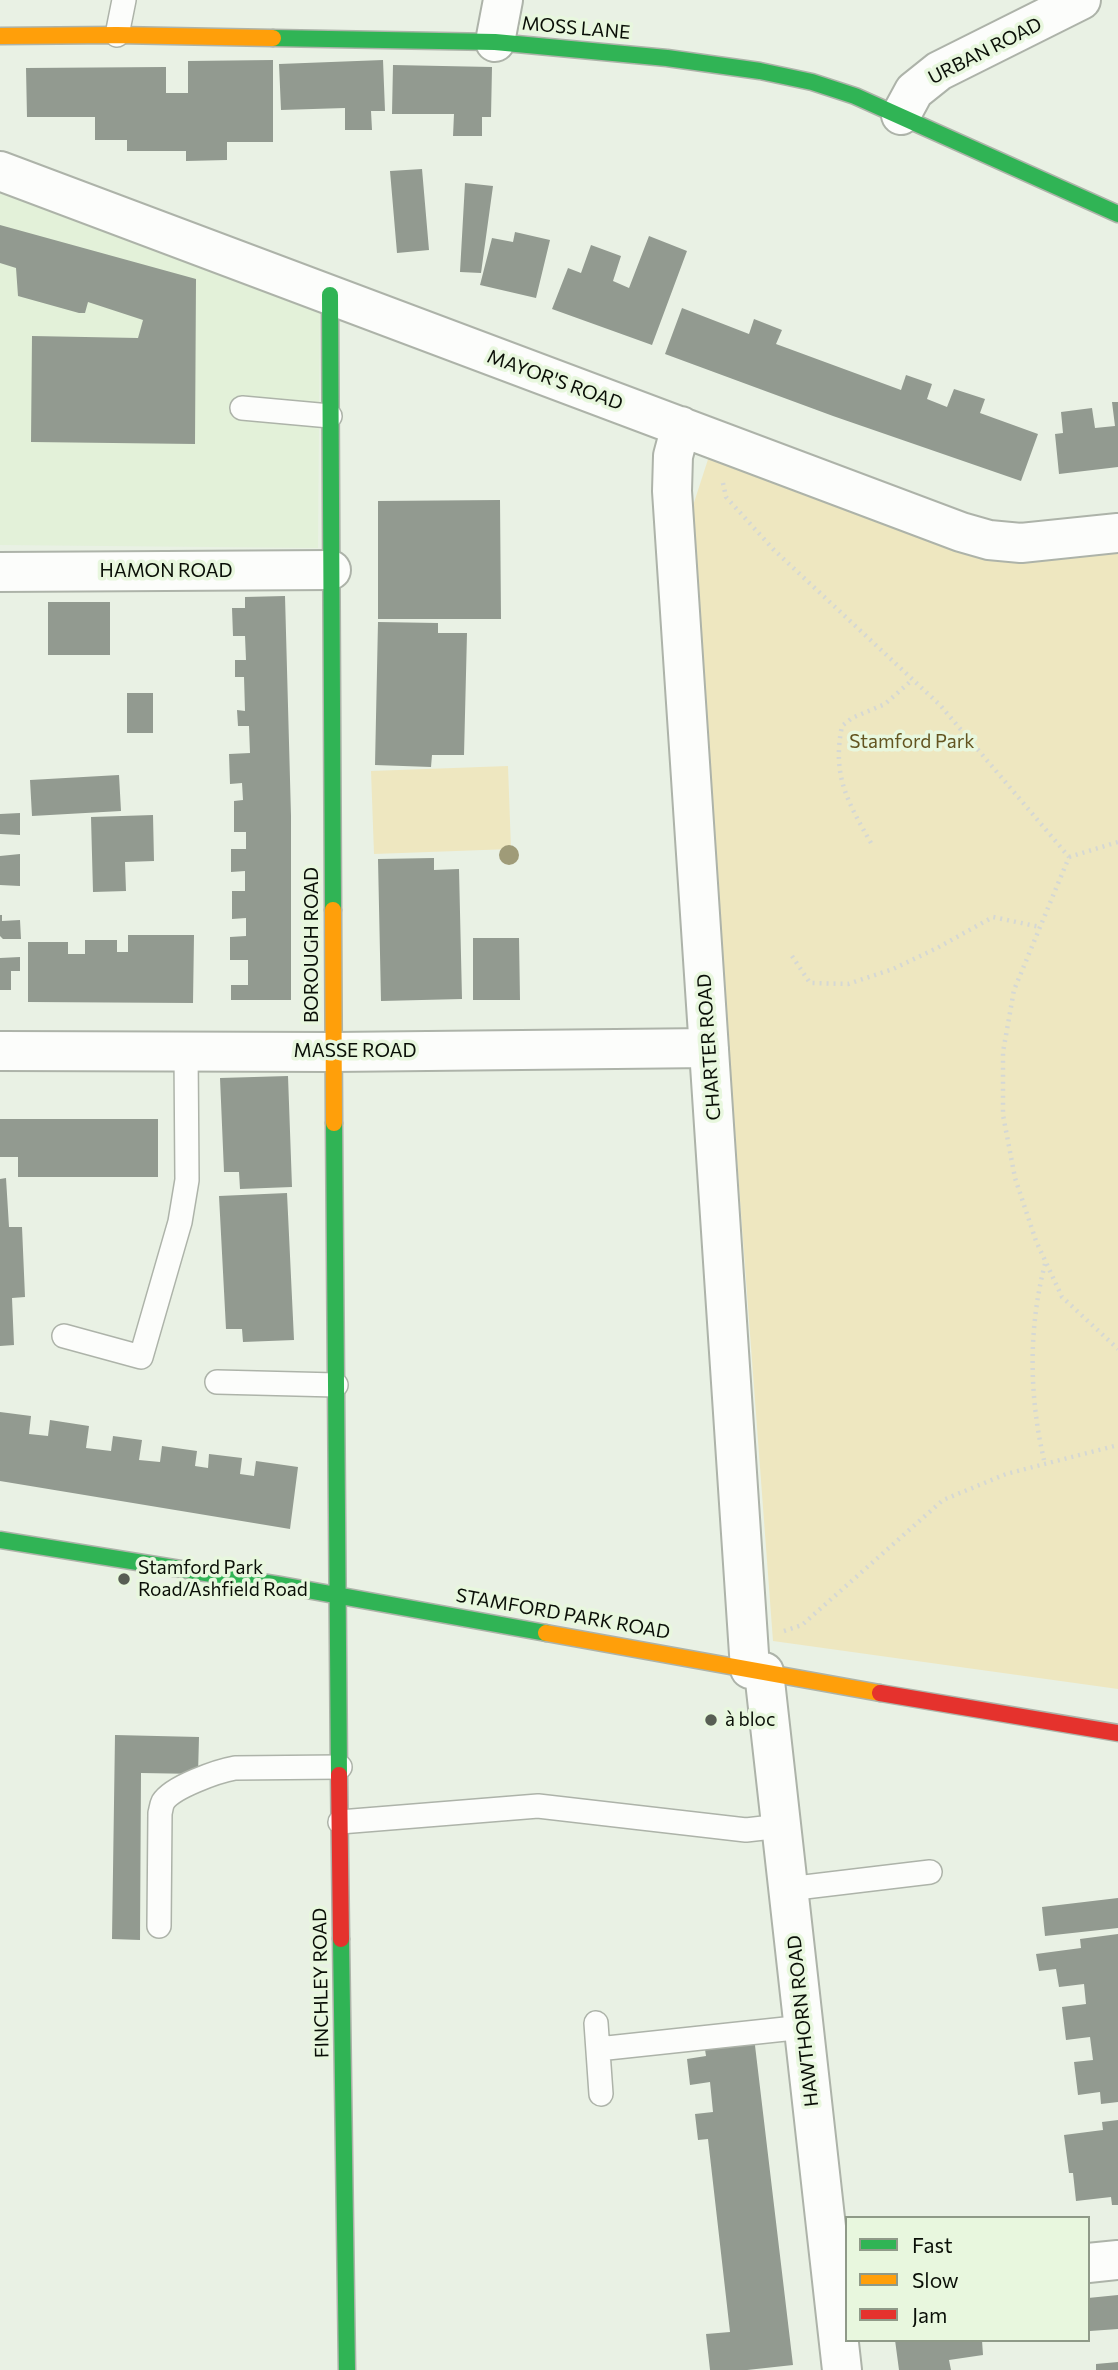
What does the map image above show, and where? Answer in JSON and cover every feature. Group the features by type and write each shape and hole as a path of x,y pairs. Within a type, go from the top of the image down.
{"street":[{"path":"495,42 503,0"},
{"name":"URBAN ROAD","path":"901,115 914,91 939,71 1043,9 1082,0"},
{"name":"MOSS LANE","path":"0,36 117,35 495,42 667,58 788,75 833,88 901,115 1118,214"},
{"name":"MAYOR'S ROAD","path":"0,171 989,540 1021,543 1118,533"},
{"name":"BOROUGH ROAD","path":"330,295 337,1595"},
{"name":"CHARTER ROAD","path":"698,433 674,456 672,491 754,1662"},
{"name":"HAMON ROAD","path":"0,572 331,570"},
{"name":"MASSE ROAD","path":"0,1051 334,1052 709,1048"},
{"name":"STAMFORD PARK ROAD","path":"0,1540 754,1662 974,1710 1118,1732"},
{"name":"FINCHLEY ROAD","path":"337,1595 348,2370"},
{"name":"HAWTHORN ROAD","path":"754,1662 782,1826 804,2026 840,2294 842,2370"},
{"path":"1090,2263 1118,2260"}],"lane":[{"path":"117,35 124,0"},
{"path":"243,408 330,416"},
{"path":"64,1336 142,1357 180,1222 187,1180 187,1051"},
{"path":"217,1382 336,1385"},
{"path":"159,1926 160,1813 163,1802 173,1793 218,1771 235,1768 340,1767"},
{"path":"340,1822 538,1806 746,1829 782,1826"},
{"path":"788,1889 930,1872"},
{"path":"596,2023 601,2094"},
{"path":"598,2049 804,2026"}],"path":[{"path":"698,433 726,497 773,549 940,705 1069,857"},
{"path":"871,843 853,813 841,780 837,751 842,726 852,718 885,704 912,680"},
{"path":"1069,857 1118,842"},
{"path":"1069,857 1014,990 1003,1052 1003,1115 1015,1178 1036,1241 1062,1297 1118,1349"},
{"path":"792,956 810,983 848,984 893,969 993,917 1040,927"},
{"path":"1045,1262 1037,1294 1032,1366 1038,1434 1045,1464"},
{"path":"754,1662 802,1625 943,1500 1006,1474 1118,1445"}],"shaded area":[{"path":"0,193 320,300 318,548 0,545"}],"green space":[{"name":"Stamford Park","path":"712,447 960,541 1118,544 1118,1689 773,1641 689,518"},
{"path":"508,766 511,849 374,854 371,771"}],"building":[{"path":"273,60 273,142 227,142 227,160 186,161 186,151 127,151 127,140 95,140 95,117 27,117 26,68 166,67 166,93 188,93 188,61"},
{"path":"383,60 385,111 371,111 372,130 345,130 345,108 281,110 279,64"},
{"path":"393,65 492,67 491,117 482,117 482,136 453,136 454,114 392,114"},
{"path":"422,169 429,250 397,253 390,171"},
{"path":"465,183 493,186 481,273 460,272"},
{"path":"0,225 196,279 195,444 31,442 32,336 138,338 143,320 88,302 85,313 79,313 18,296 16,268 0,263"},
{"path":"515,232 550,240 536,298 480,285 492,238 513,242"},
{"path":"649,236 687,251 652,345 552,309 568,268 581,273 591,245 621,256 613,281 629,288"},
{"path":"682,308 749,334 754,319 782,330 776,344 901,390 906,375 932,384 927,399 947,407 954,389 985,399 980,413 1038,434 1021,481 665,354"},
{"path":"1112,402 1118,402 1118,467 1059,474 1055,434 1063,433 1061,412 1092,408 1095,428 1115,426"},
{"path":"500,500 501,619 378,619 378,501"},
{"path":"285,596 291,816 291,1000 231,1000 231,985 248,985 248,960 230,960 230,937 246,936 246,918 232,919 232,891 245,891 245,871 231,872 231,849 246,849 246,832 234,832 234,801 243,800 242,783 230,784 229,754 250,753 249,726 238,726 237,710 245,711 244,677 235,677 235,660 246,660 245,636 233,636 232,608 245,608 245,597"},
{"path":"48,602 110,602 110,655 48,655"},
{"path":"378,622 438,623 438,633 467,633 464,755 432,755 431,767 375,765"},
{"path":"127,693 153,693 153,733 127,733"},
{"path":"119,775 121,811 32,816 30,780"},
{"path":"20,813 20,835 0,834 0,814"},
{"path":"153,815 154,861 125,862 126,891 93,892 91,817"},
{"path":"20,854 20,886 0,885 0,856"},
{"path":"434,858 434,870 459,869 462,999 381,1001 378,859"},
{"path":"0,915 2,921 20,920 21,939 3,939 0,936"},
{"path":"128,935 194,935 193,1003 28,1002 28,942 68,942 68,954 85,954 85,940 117,940 117,952 128,952"},
{"path":"473,938 519,938 520,1000 473,1000"},
{"path":"20,957 20,971 11,971 11,990 0,990 0,958"},
{"path":"288,1076 292,1187 240,1189 239,1172 224,1172 220,1078"},
{"path":"0,1119 158,1119 158,1177 18,1177 18,1157 0,1157"},
{"path":"6,1178 9,1227 22,1227 25,1297 12,1298 14,1345 0,1346 0,1179"},
{"path":"287,1193 294,1340 243,1342 242,1329 226,1329 219,1196"},
{"path":"0,1412 31,1416 29,1434 48,1436 50,1420 89,1426 86,1448 111,1451 113,1436 142,1440 139,1460 160,1462 162,1446 197,1451 195,1466 208,1468 209,1454 242,1458 240,1474 254,1476 256,1461 298,1467 290,1529 0,1481"},
{"path":"115,1735 199,1737 198,1774 141,1773 140,1940 112,1939"},
{"path":"1118,1898 1118,1928 1045,1936 1042,1907"},
{"path":"1118,1934 1118,2102 1101,2104 1100,2092 1078,2095 1074,2062 1093,2060 1090,2037 1066,2040 1062,2007 1086,2004 1084,1984 1059,1987 1056,1969 1039,1971 1036,1954 1081,1948 1080,1939"},
{"path":"754,2037 793,2365 747,2370 710,2370 706,2334 730,2332 708,2139 698,2140 695,2114 713,2112 710,2082 690,2085 687,2059 706,2056 704,2043"},
{"path":"1118,2120 1118,2205 1112,2205 1111,2197 1076,2201 1064,2135 1103,2130 1102,2122"},
{"path":"1118,2295 1118,2329 1090,2331 1090,2298"},
{"path":"895,2342 982,2342 983,2355 949,2360 951,2370 899,2370"},
{"path":"1118,2362 1118,2370 1096,2370 1096,2364"}],"traffic: fast":[{"path":"273,38 495,42 667,58 760,71 812,82 855,96 1118,214"},
{"path":"330,295 333,910"},
{"path":"334,1123 339,1775"},
{"path":"0,1540 280,1585 546,1633"},
{"path":"341,1939 347,2370"}],"traffic: slow":[{"path":"0,36 273,38"},
{"path":"333,910 334,1123"},
{"path":"546,1633 880,1693"}],"traffic: jam":[{"path":"880,1693 1118,1733"},
{"path":"339,1775 341,1939"}],"place":[{"name":"Stamford Park Road/Ashfield Road","path":"124,1579"},
{"name":"à bloc","path":"711,1720"}]}
